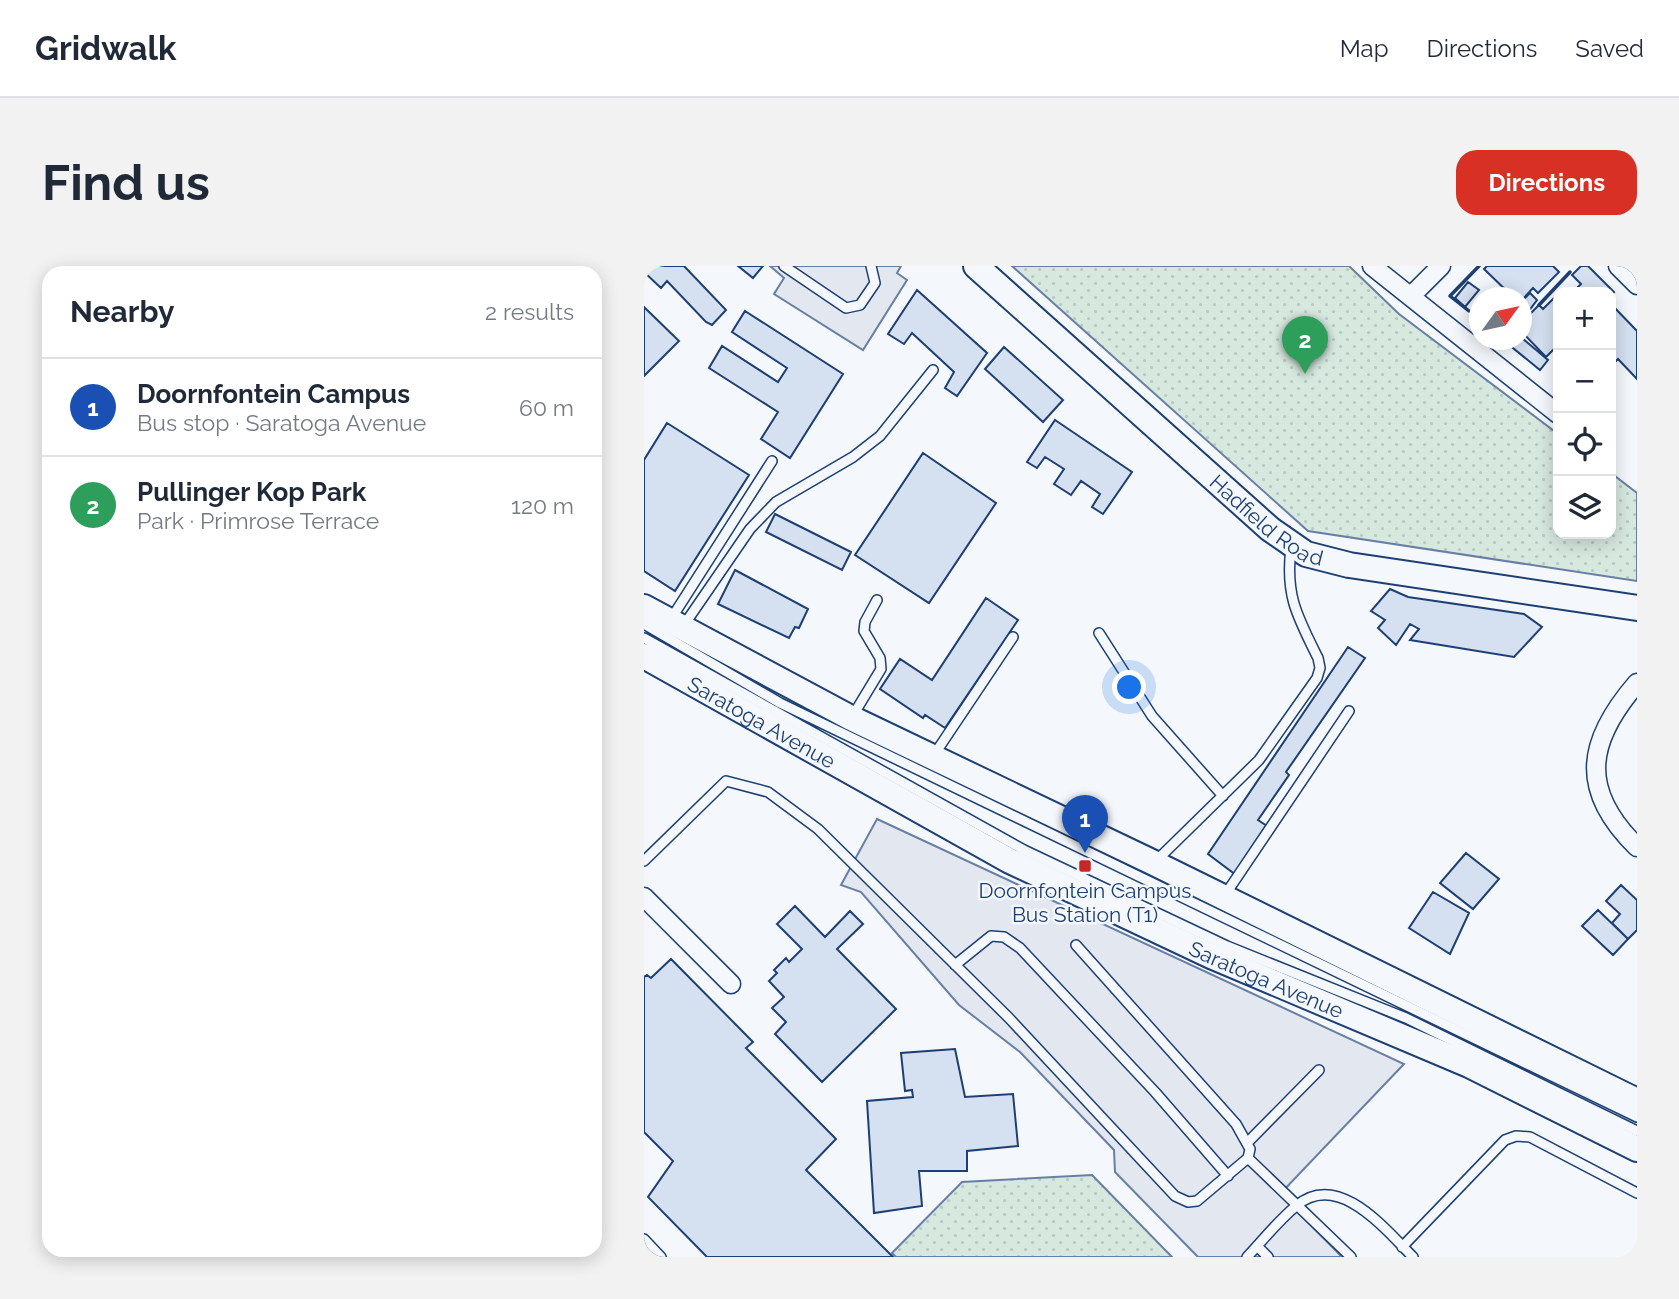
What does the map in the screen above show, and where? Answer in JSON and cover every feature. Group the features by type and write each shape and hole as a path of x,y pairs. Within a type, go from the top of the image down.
{"main road":[{"name":"Hadfield Road","path":"976,266 1292,546 1317,558 1349,565 1637,608"},
{"path":"644,607 851,718 1154,863 1219,904 1637,1101"},
{"name":"Saratoga Avenue","path":"644,656 1010,861 1211,956 1446,1055 1637,1149"}],"street":[{"path":"1372,266 1557,413"},
{"path":"1411,296 1441,266"},
{"path":"1618,266 1637,285"},
{"path":"1637,683 1610,719 1596,759 1596,784 1601,802 1612,820 1637,847"},
{"path":"644,897 732,984"}],"lane":[{"path":"784,266 846,308 860,305 875,283 871,266"},
{"path":"677,623 750,529 776,502 853,457 880,436 933,370"},
{"path":"677,623 772,461"},
{"path":"1154,863 1259,760 1320,668 1290,596 1287,578 1292,546"},
{"path":"851,718 881,669 880,658 864,631 865,622 877,600"},
{"path":"644,624 780,703 1219,904 1637,1117"},
{"path":"1100,633 1168,737 1223,796"},
{"path":"933,757 1013,637"},
{"path":"644,638 1024,850 1227,946 1396,1014 1637,1131"},
{"path":"1219,904 1349,711"},
{"path":"644,861 726,781 768,792 818,829 955,965 1175,1196 1188,1202 1197,1201 1248,1158"},
{"path":"955,965 991,936 1004,937 1020,948 1155,1092 1228,1176"},
{"path":"1076,945 1236,1124 1247,1143 1248,1158 1351,1257"},
{"path":"1247,1143 1319,1070"},
{"path":"1402,1247 1505,1140 1516,1136 1530,1137 1637,1194"},
{"path":"1247,1257 1297,1204 1314,1195 1348,1198 1413,1257"},
{"path":"644,1240 660,1257"},
{"path":"1257,1246 1268,1257"}],"shaded area":[{"path":"770,266 901,266 897,273 907,280 863,350 774,294 784,278"},
{"path":"1012,266 1349,266 1399,314 1553,430 1553,539 1616,539 1616,477 1637,493 1637,581 1308,531"},
{"path":"877,819 1404,1064 1280,1194 1342,1257 1198,1257 1115,1172 1114,1150 1020,1052 959,1005 861,892 841,885"},
{"path":"1092,1175 1172,1257 896,1257 892,1253 962,1182"}],"building":[{"path":"644,266 684,266 726,310 712,325 706,322 667,281 661,288 644,272"},
{"path":"738,266 763,266 753,278"},
{"path":"1487,266 1553,266 1559,272 1538,293 1532,287 1503,287 1484,269"},
{"path":"1581,266 1588,266 1609,287 1578,287 1581,284 1572,275"},
{"path":"1468,282 1475,287 1469,287 1469,302 1465,307 1455,298"},
{"path":"917,290 987,353 957,396 945,388 954,372 912,333 904,344 888,334"},
{"path":"1553,299 1553,350 1546,357 1532,342 1532,312 1539,305 1543,309"},
{"path":"644,307 679,341 644,376"},
{"path":"1616,309 1637,331 1637,379 1618,359 1616,361"},
{"path":"745,311 843,374 790,458 761,439 778,412 709,368 722,346 778,382 787,368 732,332"},
{"path":"1532,346 1548,360 1540,370 1515,350 1532,350"},
{"path":"1004,347 1063,400 1043,422 985,369"},
{"path":"1055,420 1132,472 1103,514 1092,507 1100,494 1081,481 1071,495 1054,484 1064,469 1045,457 1037,468 1027,462"},
{"path":"667,423 749,475 675,591 644,571 644,460"},
{"path":"923,453 996,503 929,603 855,555"},
{"path":"775,514 851,552 842,570 766,532"},
{"path":"735,570 808,609 799,628 795,627 789,638 718,604"},
{"path":"1390,589 1408,597 1524,614 1542,627 1514,657 1410,640 1419,629 1410,624 1396,645 1378,628 1385,620 1371,611"},
{"path":"986,598 1018,620 945,728 925,715 923,718 880,689 900,659 932,680"},
{"path":"1348,647 1365,658 1286,772 1289,775 1258,820 1267,826 1236,875 1208,854"},
{"path":"1466,853 1499,879 1473,909 1440,883"},
{"path":"1621,885 1637,900 1637,930 1628,939 1612,923 1620,914 1606,901"},
{"path":"1433,892 1469,913 1450,954 1409,928"},
{"path":"795,906 825,937 850,911 863,924 837,949 896,1009 822,1082 775,1034 786,1022 772,1008 784,997 769,981 777,973 774,970 786,958 789,962 802,949 777,924"},
{"path":"1598,910 1628,939 1613,955 1582,926"},
{"path":"671,959 753,1042 746,1048 836,1139 806,1170 893,1257 707,1257 648,1197 673,1161 644,1132 644,977 647,975 651,978"},
{"path":"955,1049 965,1097 1013,1094 1018,1146 967,1151 967,1171 919,1171 922,1206 874,1213 867,1101 913,1097 912,1090 905,1091 901,1053"}],"wall":[{"path":"1469,311 1450,296 1479,266"},
{"path":"1539,305 1570,272"}],"place":[{"name":"Pullinger Kop Park","path":"1305,374"},
{"name":"Doornfontein Campus","path":"1085,853"},
{"name":"Doornfontein Campus Bus Station (T1)","path":"1085,866"}]}
